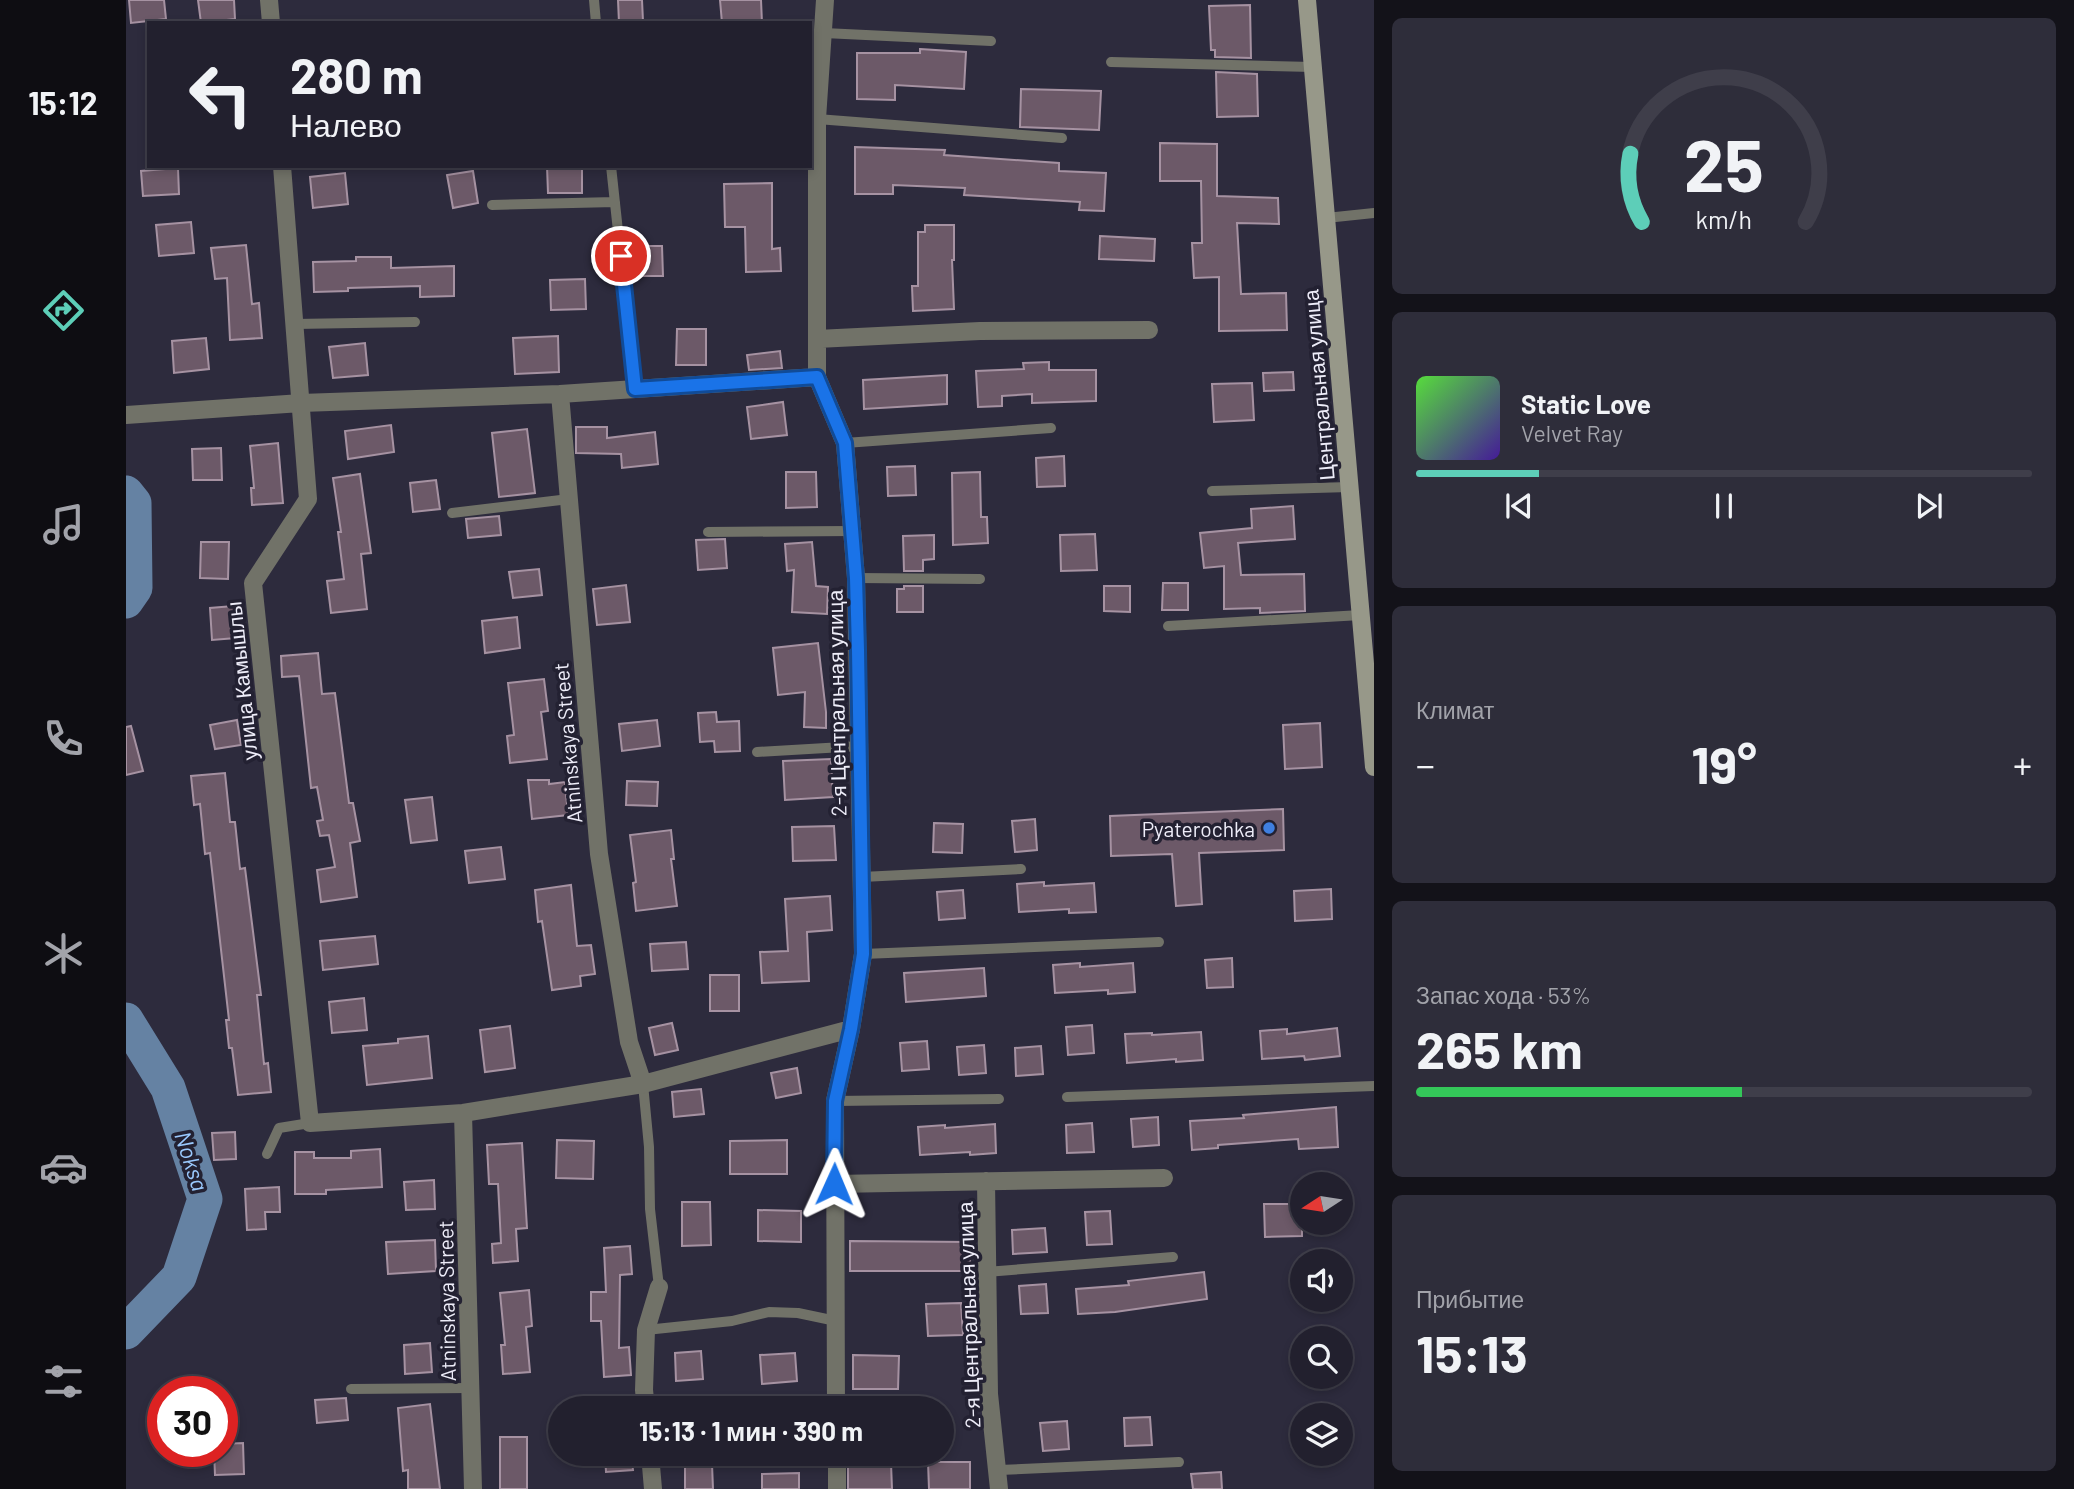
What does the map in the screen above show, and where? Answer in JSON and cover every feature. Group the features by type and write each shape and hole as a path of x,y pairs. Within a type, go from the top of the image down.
{"street":[{"path":"269,0 271,21"},
{"name":"2-я Центральная улица","path":"825,0 817,119 817,377 845,443 856,578 863,954 851,1029 835,1101 836,1396"},
{"name":"Центральная улица","path":"1307,0 1374,767"},
{"name":"улица Камышлы","path":"282,168 308,499 253,583 310,1123"},
{"path":"817,339 980,331 1149,330"},
{"path":"126,415 301,404 560,394 817,377"},
{"name":"Atninskaya Street","path":"560,394 599,854 629,1041 643,1084"},
{"path":"310,1123 463,1112 643,1084 851,1029"},
{"name":"Atninskaya Street","path":"463,1112 473,1489"},
{"path":"834,1184 1164,1178"},
{"name":"2-я Центральная улица","path":"986,1181 989,1394 999,1489"},
{"path":"645,1396 646,1330 659,1287"},
{"path":"651,1466 653,1489"},
{"path":"837,1466 837,1489"}],"lane":[{"path":"594,0 596,21"},
{"path":"824,33 991,41"},
{"path":"1111,62 1313,67"},
{"path":"817,119 1062,138"},
{"path":"611,168 635,389"},
{"path":"492,205 615,202"},
{"path":"1326,218 1374,213"},
{"path":"295,324 415,322"},
{"path":"845,443 1051,428"},
{"path":"1212,491 1350,487"},
{"path":"452,513 569,499"},
{"path":"708,532 852,531"},
{"path":"856,578 980,579"},
{"path":"1168,626 1361,615"},
{"path":"757,752 860,746"},
{"path":"862,877 1021,869"},
{"path":"863,954 1159,943"},
{"path":"643,1084 649,1147 650,1209 659,1287"},
{"path":"1067,1097 1374,1086"},
{"path":"835,1101 999,1099"},
{"path":"267,1154 279,1128 310,1123"},
{"path":"986,1272 1173,1257"},
{"path":"646,1330 732,1321 769,1312 798,1313 836,1321"},
{"path":"351,1389 470,1388"},
{"path":"999,1470 1179,1462"}],"building":[{"path":"129,0 164,0 166,19 131,23"},
{"path":"198,0 234,0 235,19 201,21"},
{"path":"618,0 642,0 643,21 619,21"},
{"path":"720,0 761,0 762,21 722,21"},
{"path":"1250,5 1251,58 1215,57 1215,50 1211,50 1209,6"},
{"path":"920,49 966,52 964,89 895,85 895,100 857,99 857,53 920,53"},
{"path":"1216,72 1257,74 1258,116 1217,117"},
{"path":"1021,89 1101,91 1099,130 1020,127"},
{"path":"1160,143 1217,144 1217,196 1278,198 1279,224 1237,223 1241,294 1286,293 1287,330 1219,331 1219,277 1194,278 1192,243 1202,243 1201,181 1160,181"},
{"path":"855,147 945,150 944,155 1059,163 1059,171 1106,173 1104,211 1079,210 1080,202 964,195 965,188 893,185 893,194 855,194"},
{"path":"178,168 179,194 143,196 141,171"},
{"path":"547,168 582,168 582,193 548,193"},
{"path":"473,171 478,203 453,208 447,175"},
{"path":"345,173 348,204 313,208 310,177"},
{"path":"772,183 772,249 780,248 781,271 746,272 745,227 725,227 724,184"},
{"path":"191,222 194,253 159,256 156,225"},
{"path":"925,225 954,225 954,309 913,311 912,286 918,286 918,232 925,232"},
{"path":"1100,236 1155,239 1154,261 1099,259"},
{"path":"246,245 252,304 259,303 262,338 230,340 227,278 215,279 211,248"},
{"path":"633,246 662,246 663,276 634,276"},
{"path":"356,257 391,257 391,268 454,266 454,296 420,297 420,286 314,292 313,262 356,261"},
{"path":"585,279 586,309 551,310 550,280"},
{"path":"677,329 706,329 706,365 676,365"},
{"path":"558,336 559,372 515,374 513,338"},
{"path":"206,338 209,369 174,373 172,341"},
{"path":"365,343 368,375 333,378 329,347"},
{"path":"780,351 782,368 749,370 747,355"},
{"path":"1049,362 1049,370 1096,370 1096,401 1032,403 1032,394 1002,396 1002,406 978,407 976,371 1024,369 1023,363"},
{"path":"1293,372 1294,390 1264,391 1263,373"},
{"path":"947,375 947,404 864,409 863,380"},
{"path":"1252,383 1254,420 1214,422 1212,384"},
{"path":"783,402 787,435 751,439 747,407"},
{"path":"391,425 394,452 348,459 345,431"},
{"path":"576,427 607,427 607,438 655,432 658,464 622,468 621,454 576,453"},
{"path":"527,429 535,493 499,497 492,433"},
{"path":"278,443 283,503 252,505 251,488 254,488 250,446"},
{"path":"221,448 222,480 193,480 192,449"},
{"path":"1064,456 1065,486 1037,487 1036,458"},
{"path":"915,466 916,495 888,496 887,467"},
{"path":"786,472 816,472 817,507 786,508"},
{"path":"980,472 981,517 987,517 988,543 953,545 952,473"},
{"path":"360,474 371,553 361,554 367,609 331,613 327,581 344,579 338,532 341,532 333,478"},
{"path":"436,480 440,509 413,512 410,483"},
{"path":"1293,506 1295,539 1238,543 1241,575 1304,574 1305,611 1260,613 1260,608 1224,609 1224,566 1204,568 1200,533 1252,528 1251,509"},
{"path":"499,516 501,535 468,538 466,519"},
{"path":"1095,534 1097,570 1061,571 1060,535"},
{"path":"934,535 934,559 923,560 923,571 904,571 903,536"},
{"path":"725,539 727,568 698,570 696,540"},
{"path":"201,542 229,542 228,579 200,578"},
{"path":"812,542 816,586 828,587 827,614 792,612 794,570 787,571 785,544"},
{"path":"539,569 542,595 513,598 509,572"},
{"path":"1163,583 1188,583 1188,610 1162,610"},
{"path":"626,585 630,622 597,625 593,589"},
{"path":"904,586 923,586 923,612 897,612 897,589 904,589"},
{"path":"1104,586 1130,586 1130,612 1104,611"},
{"path":"233,606 236,638 212,640 210,608"},
{"path":"517,617 520,648 485,653 482,621"},
{"path":"818,643 826,728 804,727 805,692 778,695 773,648"},
{"path":"318,653 322,694 335,693 349,803 353,803 360,841 350,843 357,897 321,902 317,870 335,867 329,835 320,836 317,821 323,820 317,787 311,788 299,676 282,677 281,656"},
{"path":"544,679 548,711 541,712 547,759 510,763 507,736 514,735 508,683"},
{"path":"716,712 717,722 739,721 740,751 715,752 714,741 700,742 698,713"},
{"path":"237,720 241,745 215,749 210,725"},
{"path":"657,720 660,746 622,751 619,724"},
{"path":"1320,723 1322,767 1285,769 1283,725"},
{"path":"131,726 143,771 126,775 126,727"},
{"path":"831,759 833,797 785,800 783,761"},
{"path":"225,773 230,822 235,822 240,869 245,868 261,995 257,995 264,1064 268,1063 271,1092 238,1095 232,1048 229,1048 226,1020 229,1020 210,853 205,854 200,804 194,805 191,776"},
{"path":"528,780 549,780 549,784 565,782 568,815 532,819"},
{"path":"627,781 658,782 657,806 626,805"},
{"path":"432,797 437,840 411,843 405,800"},
{"path":"1283,809 1284,850 1199,853 1202,904 1176,906 1172,854 1111,856 1110,816"},
{"path":"1035,819 1037,850 1015,852 1012,821"},
{"path":"934,823 963,824 962,853 933,852"},
{"path":"834,826 836,860 793,861 792,827"},
{"path":"671,830 674,859 671,859 677,906 636,911 633,883 636,882 630,835"},
{"path":"501,847 505,879 469,883 465,851"},
{"path":"1044,882 1044,886 1094,883 1096,912 1069,913 1069,909 1019,912 1017,884"},
{"path":"571,885 577,946 591,945 595,974 580,976 581,986 552,990 542,921 538,922 535,890"},
{"path":"1331,889 1332,919 1295,921 1294,891"},
{"path":"963,890 965,918 939,920 937,892"},
{"path":"830,896 832,930 807,932 809,981 762,983 760,952 788,951 785,899"},
{"path":"375,936 378,964 323,970 320,941"},
{"path":"686,942 688,969 652,971 650,944"},
{"path":"1232,958 1233,987 1207,988 1205,960"},
{"path":"1080,963 1080,967 1133,963 1135,992 1108,994 1108,990 1055,993 1053,965"},
{"path":"984,968 986,996 906,1002 904,973"},
{"path":"710,975 739,975 739,1011 710,1011"},
{"path":"364,998 367,1030 332,1033 329,1002"},
{"path":"672,1023 678,1050 655,1055 649,1028"},
{"path":"1092,1025 1094,1053 1068,1055 1066,1027"},
{"path":"510,1026 515,1068 485,1072 480,1030"},
{"path":"1337,1028 1340,1056 1305,1060 1304,1056 1262,1059 1260,1031 1287,1029 1287,1034"},
{"path":"1201,1032 1203,1060 1127,1063 1125,1034"},
{"path":"428,1036 432,1078 367,1085 363,1046 398,1043 398,1039"},
{"path":"927,1041 929,1069 902,1071 900,1043"},
{"path":"984,1045 986,1073 959,1075 957,1047"},
{"path":"1041,1046 1043,1074 1016,1076 1015,1048"},
{"path":"797,1068 801,1093 776,1098 771,1073"},
{"path":"701,1089 704,1114 674,1117 672,1092"},
{"path":"1336,1107 1338,1147 1299,1149 1298,1139 1218,1145 1218,1148 1192,1150 1190,1121 1244,1118 1243,1115"},
{"path":"1158,1117 1159,1145 1133,1147 1131,1119"},
{"path":"1092,1123 1094,1152 1067,1153 1066,1125"},
{"path":"995,1124 996,1153 920,1155 918,1127"},
{"path":"235,1132 236,1159 214,1160 212,1133"},
{"path":"557,1140 594,1141 593,1179 556,1178"},
{"path":"787,1140 787,1174 730,1174 730,1141"},
{"path":"522,1143 527,1228 516,1229 518,1261 493,1263 492,1244 501,1243 498,1184 489,1184 487,1145"},
{"path":"380,1149 382,1187 326,1190 326,1194 295,1194 295,1152 314,1152 314,1158 351,1158 351,1151"},
{"path":"434,1180 435,1209 406,1210 404,1182"},
{"path":"279,1187 280,1212 265,1212 266,1229 247,1230 245,1189"},
{"path":"682,1202 710,1202 711,1245 682,1246"},
{"path":"1264,1204 1290,1204 1290,1236 1302,1236 1265,1237"},
{"path":"758,1210 801,1211 801,1242 758,1241"},
{"path":"1110,1211 1112,1244 1087,1245 1085,1212"},
{"path":"1045,1228 1047,1252 1013,1254 1012,1230"},
{"path":"435,1240 436,1271 388,1274 386,1242"},
{"path":"850,1241 970,1242 970,1271 850,1271"},
{"path":"630,1246 632,1274 620,1275 619,1348 629,1347 631,1375 604,1377 601,1321 591,1321 591,1292 606,1292 604,1248"},
{"path":"1204,1272 1207,1299 1115,1312 1078,1314 1076,1289 1129,1285 1128,1281"},
{"path":"1046,1284 1048,1313 1021,1314 1019,1286"},
{"path":"529,1290 532,1326 526,1327 530,1372 503,1374 501,1345 505,1345 500,1293"},
{"path":"961,1303 963,1335 928,1336 926,1304"},
{"path":"430,1343 432,1372 405,1374 404,1345"},
{"path":"701,1351 703,1379 676,1381 675,1353"},
{"path":"795,1353 797,1381 762,1384 760,1355"},
{"path":"853,1355 899,1356 898,1389 853,1389"},
{"path":"346,1398 348,1420 317,1423 315,1400"},
{"path":"430,1404 440,1489 408,1489 408,1470 403,1471 398,1408"},
{"path":"1150,1417 1152,1445 1125,1446 1124,1418"},
{"path":"1067,1421 1069,1449 1043,1451 1040,1423"},
{"path":"500,1437 527,1437 527,1489 500,1489"},
{"path":"238,1443 243,1443 244,1474 215,1475 215,1467 238,1467"},
{"path":"954,1462 970,1462 970,1489 929,1489 928,1466 954,1466"},
{"path":"606,1466 632,1466 633,1470 606,1472"},
{"path":"685,1466 712,1466 713,1489 685,1489"},
{"path":"848,1466 891,1466 892,1489 848,1489"},
{"path":"1221,1472 1222,1489 1193,1489 1191,1474"},
{"path":"799,1473 799,1489 762,1489 762,1474"}],"waterway":[{"name":"Noksa","path":"126,493 134,503 135,588 126,601"},
{"name":"Noksa","path":"126,1020 168,1088 205,1199 179,1277 126,1332"}],"place":[{"name":"Pyaterochka","path":"1269,828"}],"route":[{"path":"621,256 635,389 817,377 845,443 856,578 863,954 851,1029 835,1101 834,1184"}]}
